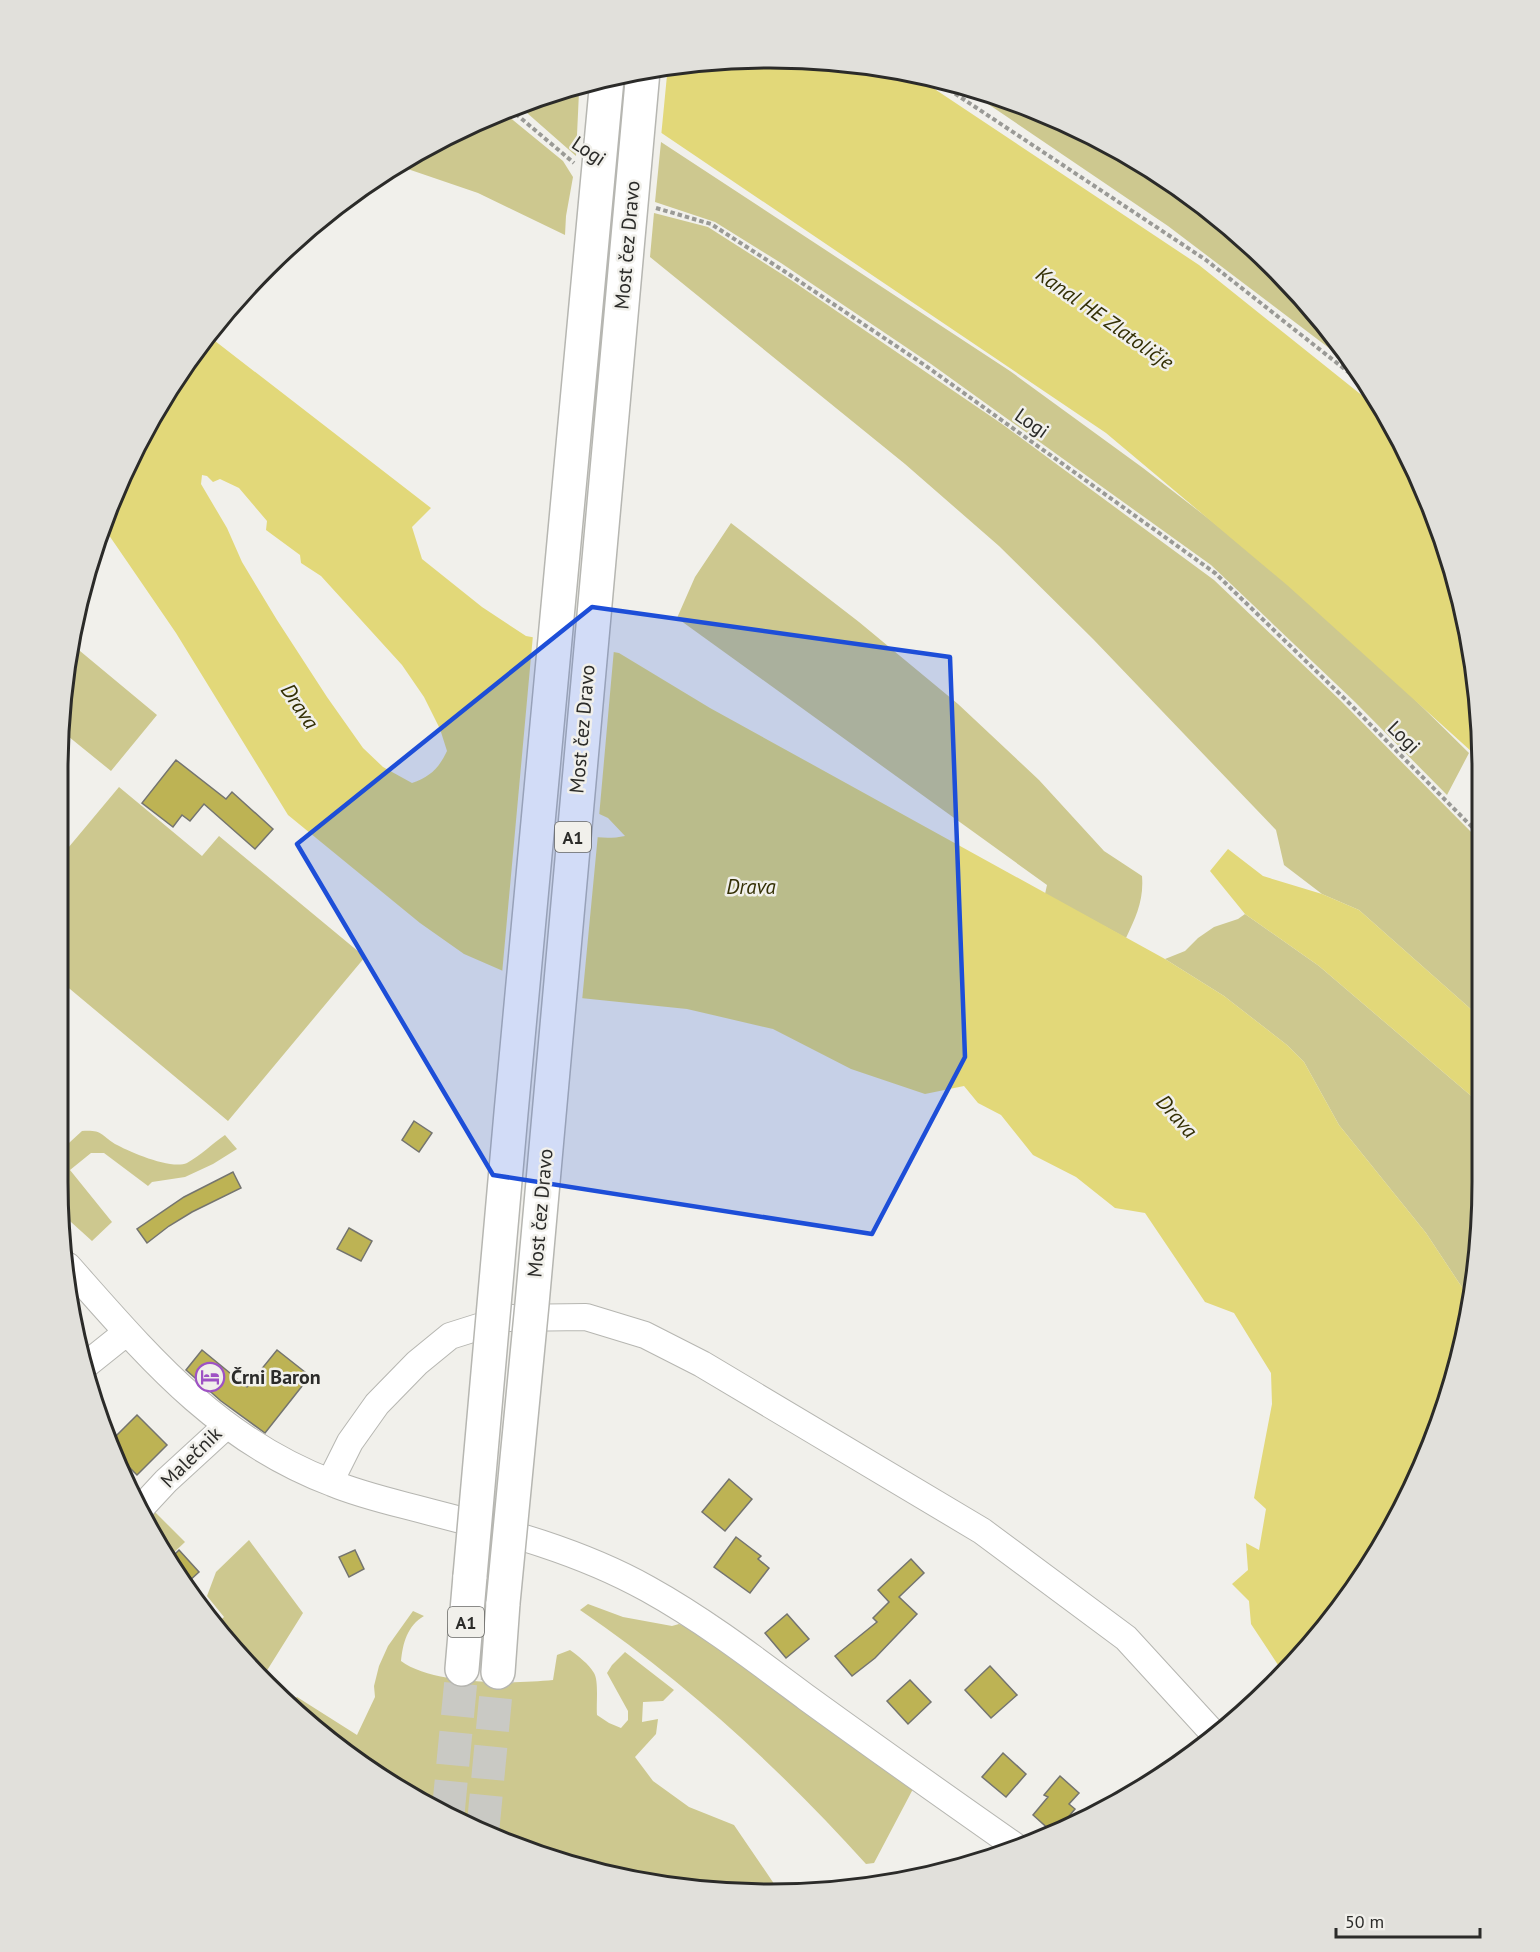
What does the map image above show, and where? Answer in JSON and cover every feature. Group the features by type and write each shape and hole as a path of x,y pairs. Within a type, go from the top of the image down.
{"highway":[{"name":"Most čez Dravo","path":"498,1672 502,1603 531,1316 642,80"},
{"name":"Most čez Dravo","path":"462,1669 606,87"}],"street":[{"name":"Malečnik","path":"74,1273 176,1384 226,1426 166,1481 146,1504"},
{"path":"332,1483 334,1472 350,1442 377,1404 417,1363 450,1336 507,1318 586,1317 645,1335 702,1364 982,1531 1126,1638 1210,1729"},
{"path":"90,1361 127,1332"},
{"path":"226,1426 268,1454 332,1483 361,1494 548,1545 603,1567 648,1589 734,1644 1009,1842"}],"path":[{"path":"951,91 1206,260 1348,372"},
{"name":"Logi","path":"517,115 584,169"},
{"name":"Logi","path":"647,203 657,209 711,224 784,271 926,366 1215,573 1472,827"}],"highlighted area":[{"path":"592,607 950,657 965,1057 872,1234 493,1175 297,844"}],"shaded area":[{"path":"579,94 576,156 526,112"},
{"path":"984,101 1039,121 1081,140 1160,186 1198,213 1267,273 1334,352 1168,226"},
{"path":"510,118 563,161 573,177 565,235 478,193 408,169 459,140"},
{"path":"661,142 1010,371 1143,468 1253,553 1341,627 1469,753 1447,795 1355,702 1211,565 931,364 781,263 715,222 655,202"},
{"path":"654,213 708,227 791,280 1002,424 1214,580 1340,700 1472,833 1472,1010 1359,910 1322,894 1284,865 1276,830 1093,639 999,546 905,464 650,257"},
{"path":"731,523 859,622 958,704 1039,780 1104,851 1142,876 1140,901 1126,938 1045,894 1047,885 677,618 695,577"},
{"path":"78,650 157,715 111,771 69,737"},
{"path":"119,787 202,856 219,836 365,957 228,1121 68,987 68,848"},
{"path":"1245,914 1319,966 1472,1097 1471,1228 1464,1290 1426,1233 1339,1125 1304,1062 1287,1045 1224,996 1165,959 1185,951 1214,927 1238,919"},
{"path":"82,1131 97,1132 130,1151 161,1162 180,1165 197,1157 225,1135 237,1149 213,1164 185,1177 152,1182 148,1186 104,1153 91,1153 70,1170 112,1222 92,1241 69,1220 68,1144"},
{"path":"155,1512 185,1542 174,1552 162,1533 152,1515"},
{"path":"249,1540 303,1613 266,1672 221,1620 224,1617 207,1596 216,1572"},
{"path":"588,1604 623,1617 672,1626 679,1624 690,1629 913,1789 874,1863 866,1864 800,1794 694,1697 580,1610"},
{"path":"413,1611 424,1616 410,1630 401,1661 433,1675 496,1682 553,1680 557,1655 570,1650 586,1663 596,1677 597,1715 621,1728 628,1720 628,1711 607,1673 625,1652 674,1690 663,1701 643,1702 642,1722 658,1719 656,1734 635,1757 653,1781 689,1807 734,1825 774,1884 724,1883 633,1871 588,1861 501,1831 459,1812 380,1766 342,1739 295,1699 297,1697 357,1735 375,1697 374,1686 379,1666 388,1646"}],"water":[{"name":"Kanal HE Zlatoličje","path":"770,68 816,69 862,74 930,86 1199,265 1365,398 1378,419 1419,501 1449,588 1466,678 1472,752 1287,585 1106,433 597,89 678,74 724,69"},
{"name":"Drava","path":"214,340 431,508 412,527 422,559 482,607 526,636 619,653 710,708 1165,959 1224,996 1287,1045 1304,1062 1339,1125 1426,1233 1464,1290 1449,1364 1419,1451 1400,1493 1354,1572 1327,1610 1279,1666 1251,1624 1249,1601 1232,1584 1248,1570 1246,1543 1259,1550 1266,1509 1254,1498 1272,1404 1271,1373 1234,1313 1205,1302 1145,1213 1115,1208 1076,1177 1033,1155 1001,1115 978,1103 964,1086 925,1094 851,1069 773,1029 687,1009 561,996 464,954 420,923 288,815 176,633 109,535 140,459 186,380","holes":["202,475 207,476 213,482 220,479 239,488 267,521 266,530 300,555 301,563 321,576 402,665 424,697 440,729 447,751 429,775 412,783 383,767 363,748 327,697 242,562 227,528 201,484","543,788 608,818 625,836 602,838 580,834 537,816"]},
{"path":"1228,849 1263,876 1322,894 1359,910 1472,1010 1472,1097 1319,966 1245,914 1210,871"}],"pier":[{"path":"667,76 661,137 594,90"},
{"path":"533,635 614,649 599,817 543,791 539,814 583,833 598,834 582,1001 560,999 502,974"}],"building":[{"path":"176,760 226,799 232,792 273,829 255,849 204,804 190,821 182,815 173,827 142,803"},
{"path":"414,1121 432,1133 419,1152 402,1140"},
{"path":"233,1172 241,1188 192,1212 147,1243 137,1229 184,1197"},
{"path":"349,1228 372,1241 361,1261 337,1249"},
{"path":"202,1350 247,1387 277,1350 310,1376 265,1433 221,1401 186,1370"},
{"path":"137,1415 167,1445 137,1475 128,1466 116,1436"},
{"path":"729,1479 752,1499 725,1531 702,1512"},
{"path":"736,1537 761,1556 758,1559 769,1568 750,1593 714,1567"},
{"path":"179,1550 199,1572 191,1579 175,1554"},
{"path":"355,1550 364,1569 349,1577 339,1557"},
{"path":"911,1559 924,1573 899,1597 917,1614 875,1658 852,1676 835,1656 877,1622 873,1618 889,1602 878,1590"},
{"path":"787,1614 809,1639 786,1658 765,1633"},
{"path":"990,1666 1017,1695 991,1718 965,1690"},
{"path":"910,1680 931,1702 908,1724 887,1701"},
{"path":"1003,1753 1026,1774 1006,1797 982,1777"},
{"path":"1060,1776 1079,1793 1069,1804 1075,1809 1067,1818 1047,1827 1033,1815 1048,1797 1044,1795"}],"tunnel":[{"path":"449,1806 462,1669"},
{"path":"483,1823 498,1672"}],"place":[{"name":"Črni Baron","path":"210,1377"}]}
